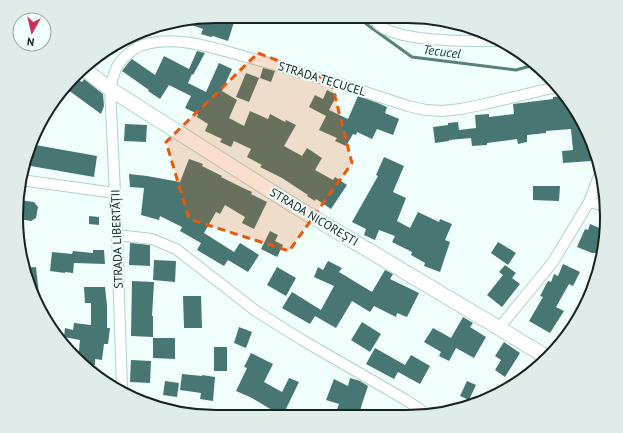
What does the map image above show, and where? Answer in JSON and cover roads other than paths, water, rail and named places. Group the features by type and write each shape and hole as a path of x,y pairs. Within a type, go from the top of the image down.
{"main road":[{"name":"STRADA NICOREȘTI","path":"88,72 110,89 296,207 542,354"}],"street":[{"path":"377,23 390,32 407,36 453,40 487,41"},
{"name":"STRADA TECUCEL","path":"110,89 118,66 131,51 142,45 161,41 200,45 295,70 408,106 426,110 442,111 461,109 551,88"},
{"name":"STRADA LIBERTĂȚII","path":"110,89 122,385"},
{"path":"27,181 115,193"},
{"path":"499,328 553,262 589,202 597,182"},
{"path":"589,202 600,205"},
{"path":"117,235 152,239 176,249 256,311 302,340 421,410"}],"waterway":[{"name":"Tecucel","path":"365,23 412,57 516,70 528,67"}]}
